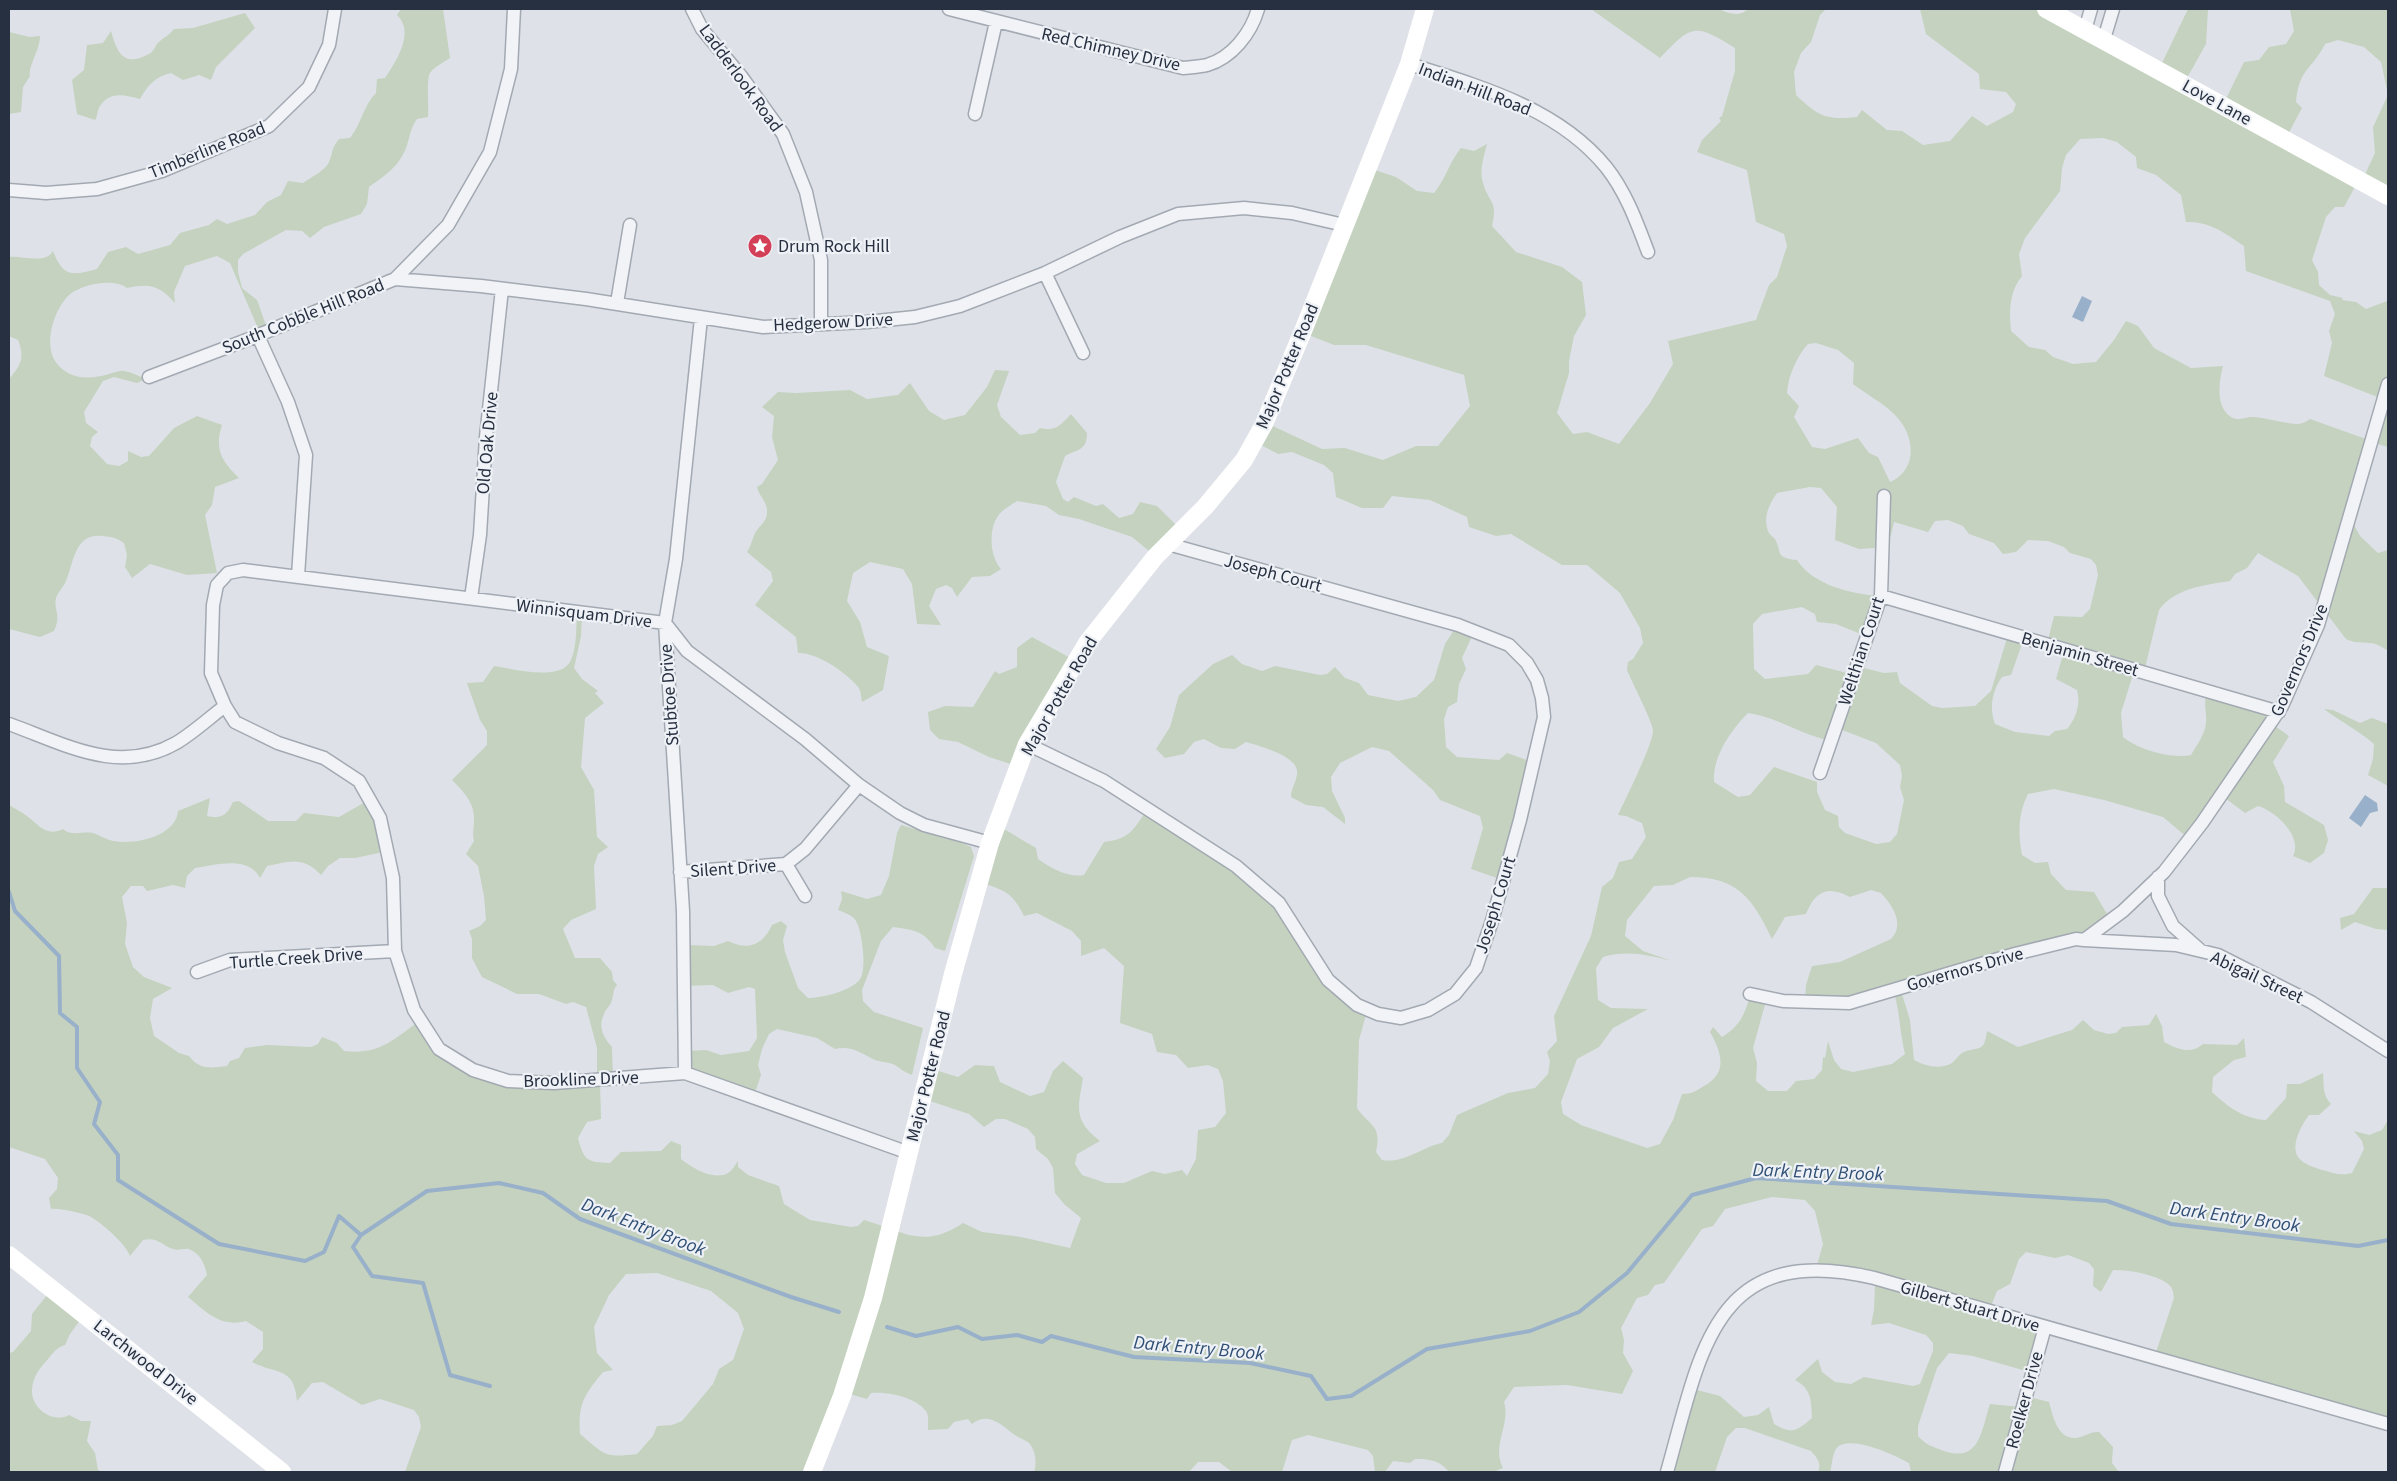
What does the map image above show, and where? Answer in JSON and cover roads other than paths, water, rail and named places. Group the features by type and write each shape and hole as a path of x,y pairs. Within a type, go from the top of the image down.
{"street":[{"name":"Timberline Road","path":"9,190 46,193 97,189 162,171 269,126 309,86 329,45 335,9"},
{"name":"South Cobble Hill Road","path":"149,377 258,336 395,279 448,225 490,152 511,69 514,9"},
{"name":"Ladderlook Road","path":"692,9 702,30 741,76 783,134 806,192 821,260 822,323"},
{"name":"Red Chimney Drive","path":"949,9 1183,68 1207,65 1229,54 1253,26 1258,9"},
{"name":"Major Potter Road","path":"812,1472 842,1396 873,1298 953,974 990,843 1027,744 1087,643 1168,544 1205,507 1244,460 1267,416 1409,64 1425,9"},
{"name":"Love Lane","path":"2046,9 2388,196"},
{"path":"2085,30 2091,9"},
{"path":"2104,40 2113,9"},
{"path":"975,114 996,22"},
{"name":"Indian Hill Road","path":"1409,64 1526,105 1578,139 1606,168 1631,208 1648,252"},
{"name":"Hedgerow Drive","path":"395,279 502,288 617,303 763,327 915,317 960,306 1045,273 1120,237 1178,214 1244,208 1292,212 1344,224"},
{"path":"617,303 630,225"},
{"path":"1045,273 1083,353"},
{"name":"Old Oak Drive","path":"472,598 480,535 486,437 502,288"},
{"name":"Stubtoe Drive","path":"685,1073 683,911 665,623 678,541 701,318"},
{"path":"258,336 288,402 306,455 298,576"},
{"name":"Governors Drive","path":"1750,994 1783,1002 1849,1003 2015,954 2076,939 2084,940 2123,911 2158,877 2202,824 2279,712 2318,625 2388,384"},
{"name":"Welthian Court","path":"1820,773 1881,596 1884,496"},
{"name":"Joseph Court","path":"1027,744 1104,781 1236,866 1279,903 1328,980 1357,1006 1378,1014 1401,1018 1428,1010 1455,994 1476,968 1511,852 1544,717 1542,698 1537,680 1527,663 1509,644 1458,625 1168,544"},
{"name":"Winnisquam Drive","path":"228,573 243,570 298,576 665,623 687,651 805,739 859,785 900,813 924,825 990,843"},
{"name":"Brookline Drive","path":"228,573 217,585 213,605 211,673 225,706 235,722 278,742 324,758 359,781 380,818 393,878 395,952 414,1010 439,1049 473,1070 508,1081 554,1083 685,1073 909,1153"},
{"name":"Benjamin Street","path":"1881,596 2279,712"},
{"path":"9,724 92,754 112,759 140,757 176,743 225,706"},
{"name":"Silent Drive","path":"680,872 786,864 805,849 859,785"},
{"name":"Silent Drive","path":"786,864 805,896"},
{"path":"2158,877 2158,896 2173,926 2201,951"},
{"name":"Abigail Street","path":"2084,940 2176,945 2218,955 2257,973 2311,1002 2388,1050"},
{"name":"Turtle Creek Drive","path":"197,972 230,960 395,952"},
{"name":"Larchwood Drive","path":"9,1255 282,1472"},
{"name":"Gilbert Stuart Drive","path":"1668,1472 1698,1364 1713,1328 1723,1313 1737,1299 1768,1280 1806,1270 1845,1272 2388,1424"},
{"name":"Roelker Drive","path":"2004,1472 2045,1327"}],"water":[{"path":"2082,296 2092,301 2083,322 2072,317"},
{"path":"2365,795 2377,803 2378,811 2370,813 2361,827 2349,818"}],"waterway":[{"name":"Dark Entry Brook","path":"9,892 15,911 59,956 60,1013 77,1027 77,1068 100,1102 94,1124 118,1155 118,1180 219,1244 305,1261 324,1252 339,1216 361,1235 427,1191 499,1183 543,1193 580,1219 791,1297 839,1312"},
{"name":"Dark Entry Brook","path":"887,1327 916,1336 958,1327 982,1339 1017,1335 1042,1342 1051,1336 1134,1357 1250,1363 1311,1376 1327,1399 1351,1396 1427,1349 1530,1331 1579,1312 1627,1273 1692,1195 1756,1178 2107,1201 2171,1224 2358,1246 2388,1240"},
{"path":"361,1235 353,1247 372,1276 423,1283 450,1375 490,1386"}],"place":[{"name":"Drum Rock Hill","path":"760,246"}]}
